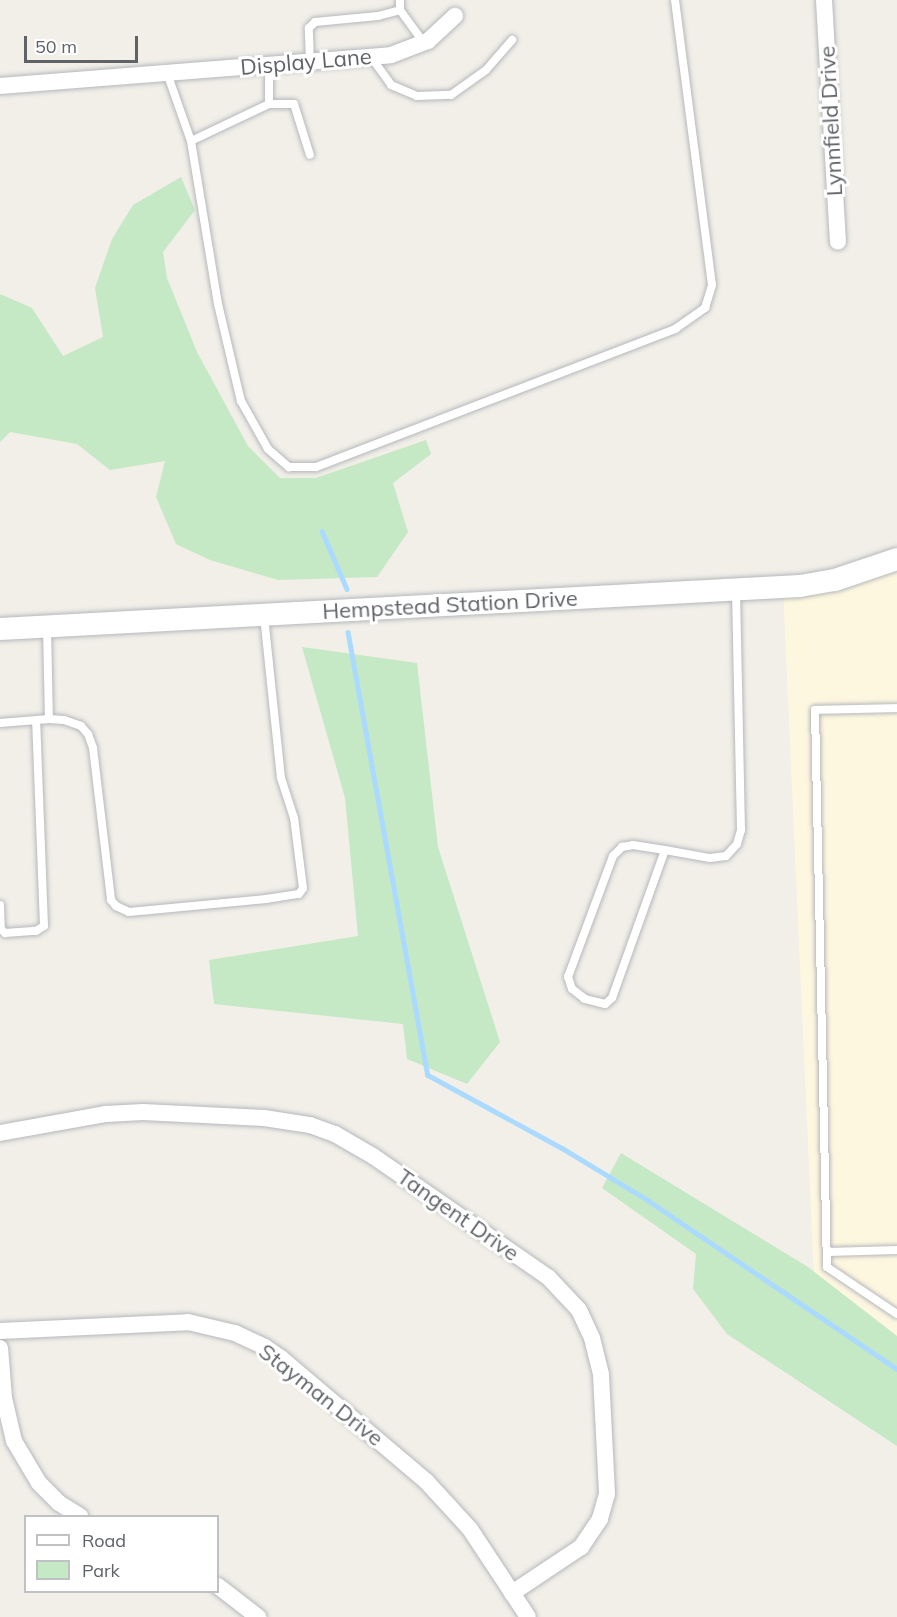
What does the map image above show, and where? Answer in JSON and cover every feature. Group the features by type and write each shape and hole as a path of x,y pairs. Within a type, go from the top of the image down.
{"street":[{"name":"Lynnfield Drive","path":"824,0 838,242"},
{"name":"Display Lane","path":"0,86 309,63 400,53 424,43 442,30 455,16"},
{"name":"Hempstead Station Drive","path":"0,629 800,586 835,580 897,559"},
{"name":"Tangent Drive","path":"0,1133 106,1114 143,1112 264,1118 310,1125 335,1134 373,1156 548,1277 579,1310 592,1338 602,1385 608,1494 600,1519 581,1547 512,1593"},
{"name":"Stayman Drive","path":"0,1331 188,1322 235,1333 265,1347 426,1481 470,1529 528,1617"},
{"path":"0,1348 4,1398 14,1441 39,1483 58,1503 78,1515"},
{"path":"219,1587 258,1617"}],"lane":[{"path":"167,73 192,141 218,304 241,401 268,449 289,467 316,467 675,329 705,308 712,285 675,0"},
{"path":"309,63 309,28 315,22 378,16 400,5 424,43"},
{"path":"370,57 391,85 417,96 451,95 486,70 512,40"},
{"path":"269,66 269,104"},
{"path":"192,141 269,104 294,104 310,155"},
{"path":"665,850 612,998 605,1004 585,999 572,989 568,977 613,856 622,847 633,845 665,850 710,858 726,856 737,844 741,830 736,589"},
{"path":"0,723 64,720 81,726 88,734 93,748 111,900 116,906 129,912 299,894 303,888 294,818 281,778 264,615"},
{"path":"47,627 49,719"},
{"path":"897,708 814,710 827,1267 897,1314"},
{"path":"0,906 1,929 5,933 36,931 44,926 36,720"},
{"path":"827,1252 897,1250"}],"shaded area":[{"path":"897,558 897,1340 814,1278 783,587"}],"green space":[{"path":"181,177 195,210 163,252 167,278 197,352 248,446 280,478 316,478 426,440 431,454 393,483 408,532 377,577 278,580 210,560 176,544 156,497 165,461 110,470 77,444 10,432 0,442 0,294 32,308 63,356 103,337 95,288 112,239 133,205"},
{"path":"302,647 417,663 438,847 500,1042 467,1084 407,1059 403,1024 214,1004 209,960 358,936 345,798"},
{"path":"621,1153 808,1267 897,1336 897,1446 727,1334 693,1289 696,1254 602,1188"}],"waterway":[{"path":"322,531 347,589"},
{"path":"348,632 428,1075 562,1148 649,1201 897,1369"}]}
